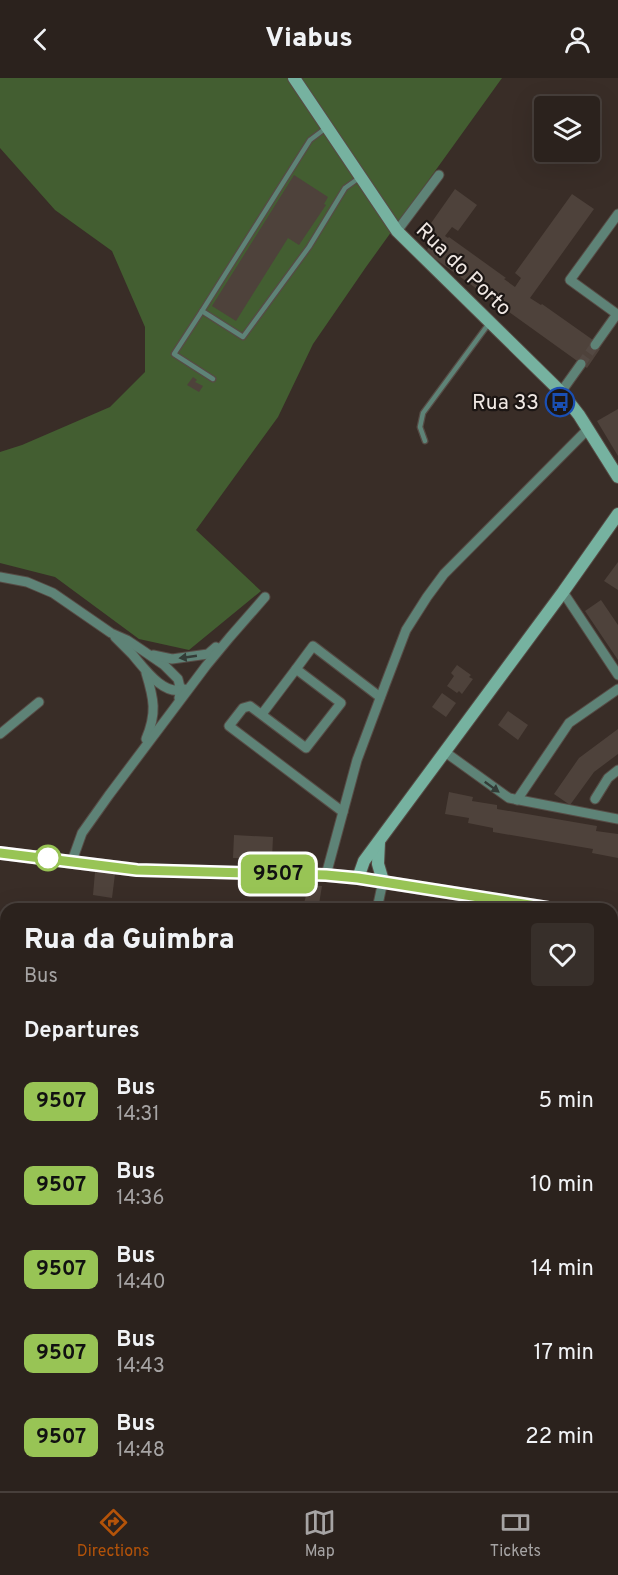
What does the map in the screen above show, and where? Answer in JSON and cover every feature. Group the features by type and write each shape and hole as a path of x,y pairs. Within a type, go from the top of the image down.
{"street":[{"name":"Rua do Porto","path":"294,78 397,231 561,392 579,415 618,477"},
{"path":"397,231 439,175"},
{"path":"595,345 617,314 570,280 618,214"},
{"path":"561,392 581,363"},
{"path":"326,875 357,760 406,630 438,582 587,430"},
{"path":"358,878 364,861 618,514"},
{"path":"0,577 27,582 53,594 164,665 177,679 181,691 178,703"},
{"path":"563,592 618,675"},
{"path":"72,861 82,833 141,752 191,685 265,597"},
{"path":"111,633 146,673 165,687 181,691 191,685"},
{"path":"142,650 155,656 172,659 208,654 230,637"},
{"path":"262,714 313,646 380,697"},
{"path":"296,669 341,703 306,748 250,706 243,708 229,726 343,812"},
{"path":"141,752 152,725 154,700 146,673"},
{"path":"517,800 569,723 618,689"},
{"path":"0,734 39,702"},
{"path":"445,752 509,798 618,819"},
{"path":"595,799 609,778 618,770"},
{"path":"378,903 382,881 378,864 380,841"},
{"path":"0,853 137,870 326,875 358,878 518,903"}],"lane":[{"path":"213,378 174,354 310,140 328,127"},
{"path":"202,311 243,337 309,248 345,188 361,177"},
{"path":"425,441 420,427 423,413 490,322"}],"green space":[{"path":"0,78 502,78 313,344 278,417 196,530 261,591 189,650 139,639 55,577 0,563 0,452 22,445 110,407 145,372 145,327 112,251 55,210 0,148"}],"building":[{"path":"294,175 328,197 324,204 326,205 299,245 288,238 236,321 212,306"},
{"path":"455,189 477,205 458,231 452,227 445,236 506,278 504,279 515,287 521,278 515,273 572,194 594,209 530,298 593,340 591,342 600,349 587,368 434,258 427,250 432,243 422,236"},
{"path":"193,377 197,380 195,382 203,386 199,392 187,385"},
{"path":"618,409 618,456 597,421"},
{"path":"618,562 618,590 604,581"},
{"path":"601,600 618,625 618,660 585,611"},
{"path":"457,665 473,679 462,694 447,686 454,676 451,673"},
{"path":"442,693 456,703 446,717 432,707"},
{"path":"508,711 528,725 518,740 498,725"},
{"path":"618,729 618,754 594,772 570,805 554,794 579,758"},
{"path":"449,792 473,797 472,801 497,805 497,809 597,826 596,831 618,834 618,858 592,853 593,849 493,832 493,828 468,823 469,818 445,814"},
{"path":"234,835 273,837 272,859 233,858"},
{"path":"95,872 115,874 112,898 93,895"},
{"path":"309,885 322,886 319,903 304,903"}],"tunnel":[{"path":"581,364 595,345"}],"bus line":[{"name":"9507","path":"0,853 137,870 326,875 358,878 517,903"}],"place":[{"name":"Rua 33","path":"560,402"}]}
